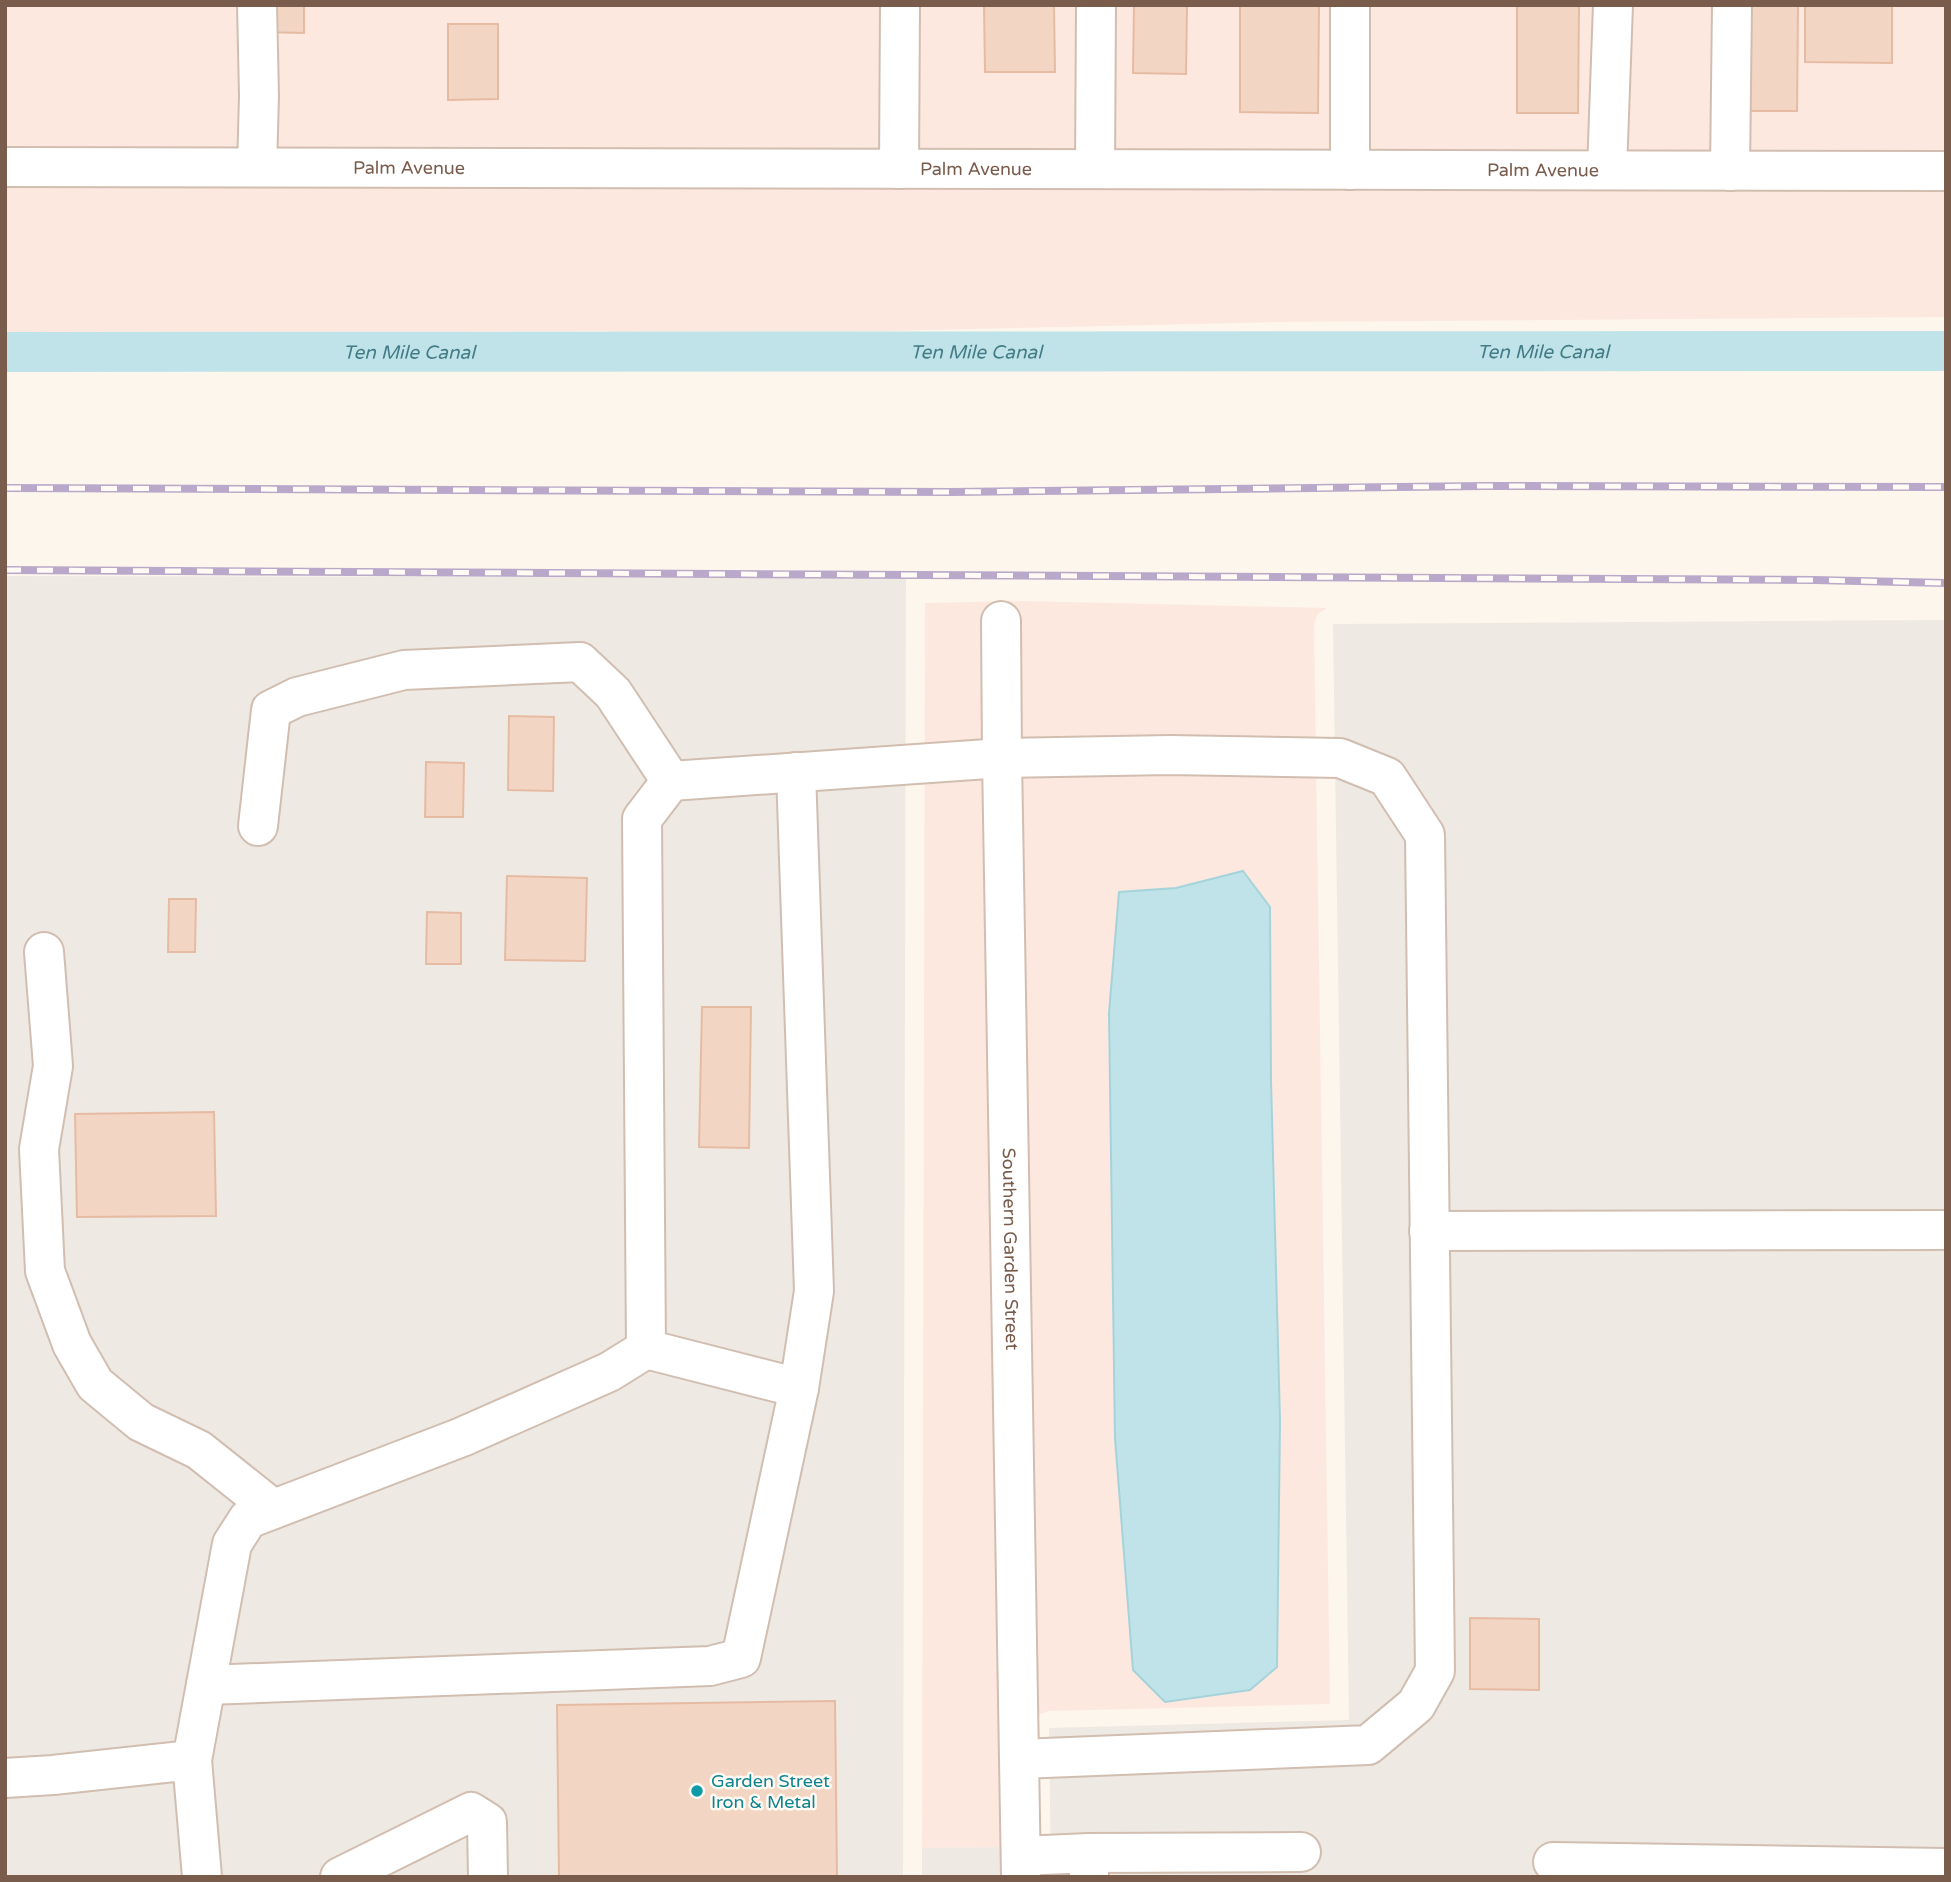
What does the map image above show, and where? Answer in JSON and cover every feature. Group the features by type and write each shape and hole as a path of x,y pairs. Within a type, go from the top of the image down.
{"street":[{"path":"257,5 257,167"},
{"path":"899,169 900,5"},
{"path":"1095,169 1096,5"},
{"path":"1350,5 1350,170"},
{"path":"1607,170 1613,5"},
{"path":"1730,171 1731,5"},
{"name":"Palm Avenue","path":"5,166 1946,172"},
{"name":"Southern Garden Street","path":"1001,621 1021,1866"},
{"path":"258,826 271,710 297,697 404,670 580,662 613,693 671,781"},
{"path":"646,1349 642,819 671,781 1002,758 1171,755 1340,758 1387,777 1425,835 1435,1671 1416,1705 1368,1745 1020,1759"},
{"path":"206,1685 710,1666 741,1658 799,1388 814,1291 796,772"},
{"path":"44,951 53,1066 39,1149 46,1271 72,1343 95,1384 141,1422 199,1450 273,1509"},
{"path":"1429,1231 1946,1230"},
{"path":"202,1877 192,1760 232,1544 248,1519 462,1437 609,1372 646,1349 799,1388"},
{"path":"5,1777 53,1775 192,1760"},
{"path":"340,1877 471,1812 487,1822 488,1877"},
{"path":"1021,1866 1089,1865 1301,1852"},
{"path":"1553,1862 1946,1868"}],"shaded area":[{"path":"5,5 1946,5 1946,317 1279,322 886,331 5,332"},
{"path":"5,576 906,578 903,1877 5,1877"},
{"path":"1020,601 1327,608 1318,614 1314,624 1330,1704 1049,1711 1037,1715 1012,1847 922,1848 925,603","holes":["1243,871 1270,907 1271,1080 1280,1421 1277,1666 1165,1702 1133,1670 1115,1438 1109,1013 1119,892 1176,888"]},
{"path":"1946,620 1946,1877 1051,1877 1049,1728 1349,1720 1333,624"},
{"path":"1012,1847 1014,1877 922,1877 922,1848"}],"water":[{"path":"1243,871 1270,907 1271,1080 1280,1421 1277,1667 1250,1690 1165,1702 1133,1670 1115,1438 1109,1013 1119,892 1176,888"}],"building":[{"path":"258,5 304,5 304,33 258,32"},
{"path":"984,5 1054,5 1055,72 985,72"},
{"path":"1134,5 1187,5 1186,74 1133,73"},
{"path":"1240,5 1319,5 1318,113 1240,112"},
{"path":"1517,5 1579,5 1578,113 1517,113"},
{"path":"1738,5 1798,5 1797,111 1738,111"},
{"path":"1805,5 1892,5 1892,63 1805,62"},
{"path":"448,24 498,24 498,99 448,100"},
{"path":"509,716 554,717 553,791 508,790"},
{"path":"426,762 464,763 463,817 425,817"},
{"path":"507,876 587,878 585,961 505,960"},
{"path":"169,899 196,899 195,952 168,952"},
{"path":"427,912 461,913 461,964 426,964"},
{"path":"702,1007 751,1007 749,1148 699,1147"},
{"path":"214,1112 216,1216 77,1217 75,1114"},
{"path":"1470,1618 1539,1619 1539,1690 1470,1689"},
{"name":"Garden Street Iron & Metal","path":"835,1701 837,1877 559,1877 557,1705"}],"waterway":[{"name":"Ten Mile Canal","path":"5,352 1946,351"}],"railway":[{"path":"5,488 951,492 1485,486 1946,487"},
{"path":"5,570 1815,580 1946,583"}],"place":[{"name":"Garden Street Iron & Metal","path":"697,1791"}]}
